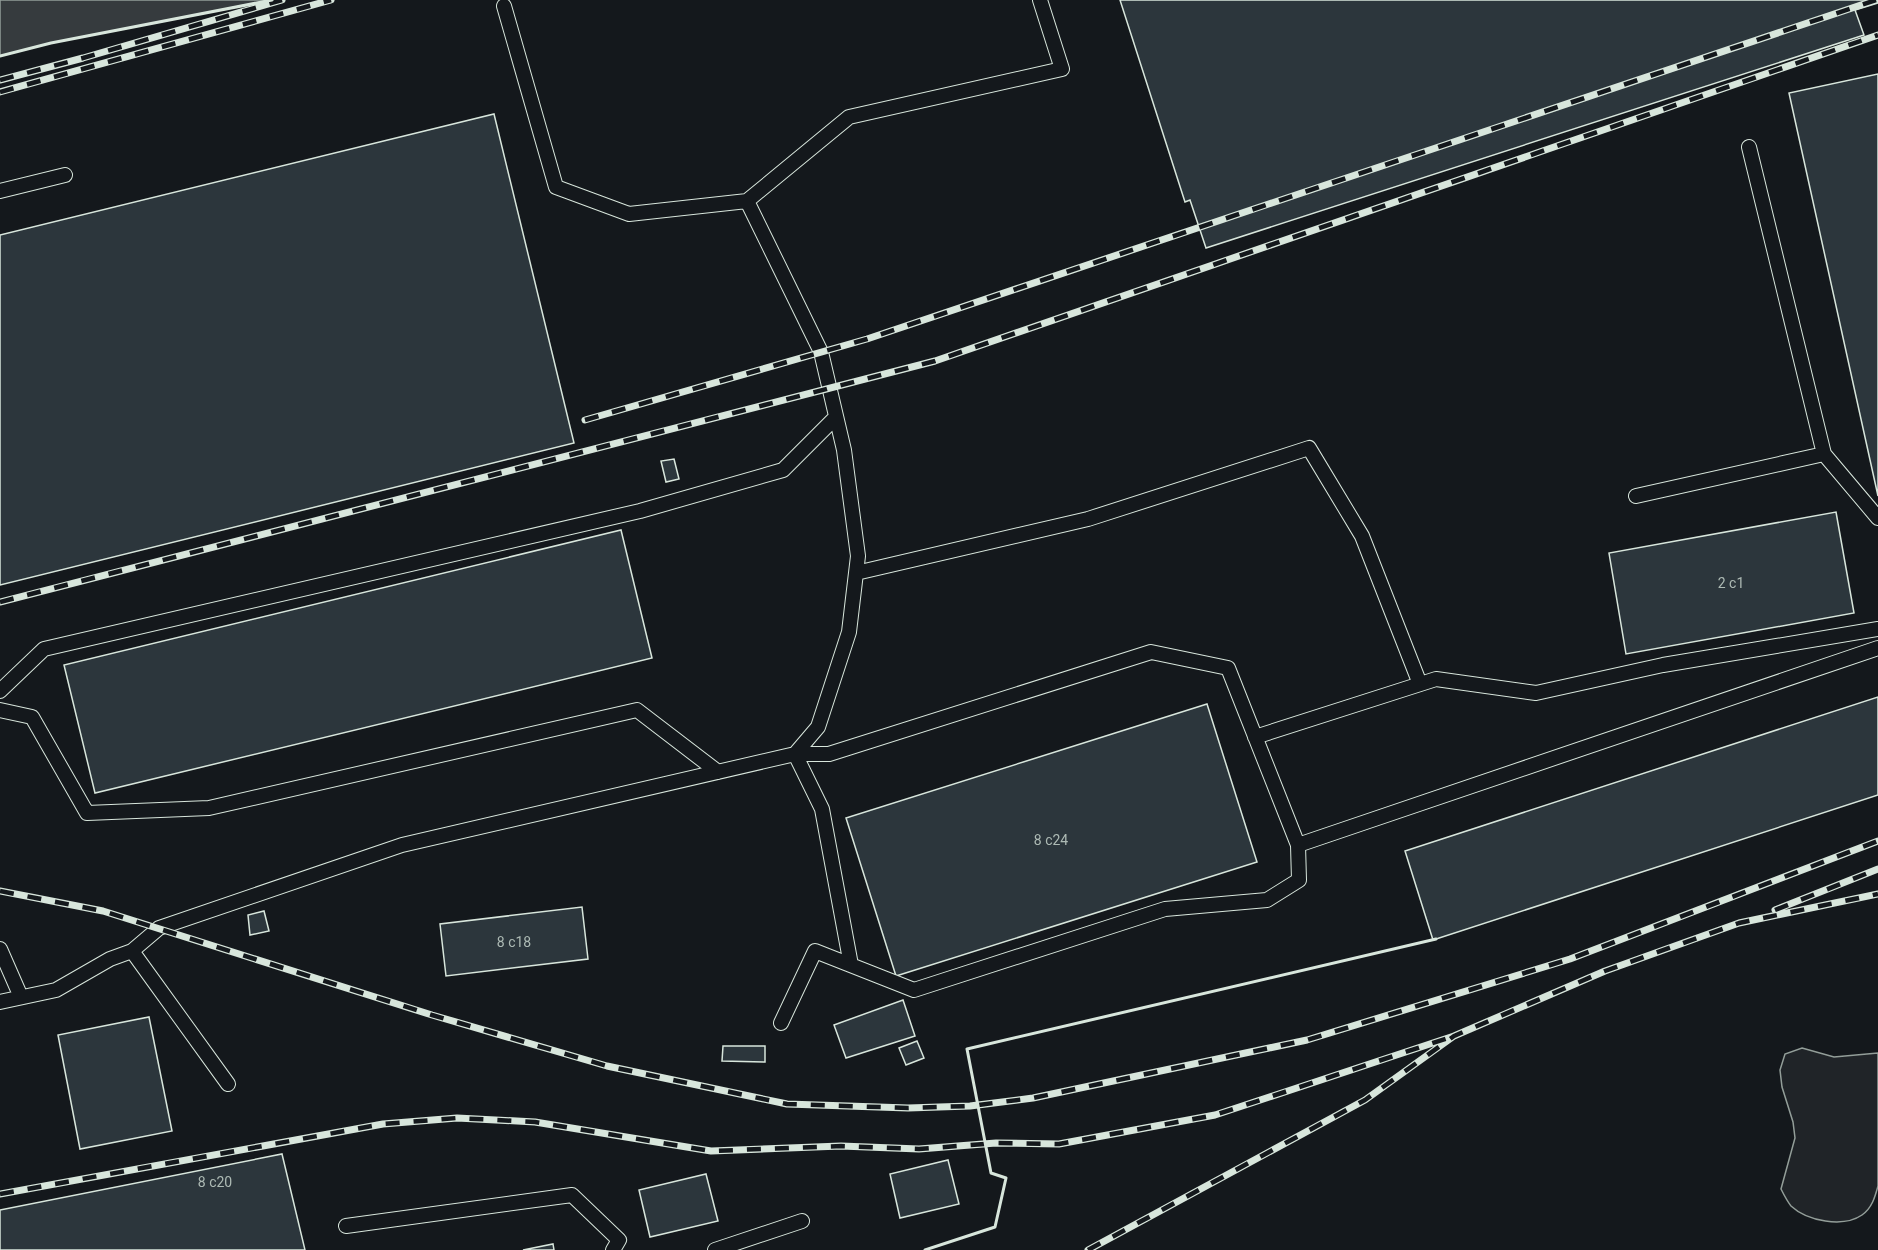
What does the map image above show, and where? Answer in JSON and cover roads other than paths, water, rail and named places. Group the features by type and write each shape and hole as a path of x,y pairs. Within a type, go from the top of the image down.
{"lane":[{"path":"504,6 556,187 629,214 747,201 849,117 1062,69 1040,0"},
{"path":"1749,147 1824,454 1878,518"},
{"path":"0,191 65,175"},
{"path":"747,201 821,352 844,450 858,556 849,632 818,727 795,754"},
{"path":"0,691 44,649 640,511 783,470 836,417"},
{"path":"856,573 1088,519 1309,448 1362,536 1420,684"},
{"path":"1636,496 1824,454"},
{"path":"1255,737 1436,679 1536,693 1663,665 1878,629"},
{"path":"1298,845 1878,648"},
{"path":"0,1002 56,990 110,959 132,951 159,928 402,845 795,754 829,754 1151,652 1228,668 1298,845 1299,880 1268,900 1165,909 915,990 815,951 781,1023"},
{"path":"0,710 32,717 87,813 209,808 637,710 718,772"},
{"path":"795,754 822,809 851,965"},
{"path":"0,949 21,997"},
{"path":"132,951 228,1084"},
{"path":"346,1226 572,1195 619,1240 613,1250"},
{"path":"715,1250 802,1221"}],"railway":[{"path":"0,80 282,0"},
{"path":"0,92 331,0"},
{"path":"585,420 867,339 1876,0"},
{"path":"0,602 935,361 1878,35"},
{"path":"0,891 103,911 432,1015 607,1066 787,1104 908,1108 970,1106 1033,1098 1307,1040 1570,959 1878,841"},
{"path":"1775,910 1878,869"},
{"path":"1088,1250 1365,1100 1454,1036 1605,971 1739,923 1878,894"},
{"path":"0,1194 383,1124 457,1118 535,1122 711,1151 841,1146 919,1149 996,1143 1059,1144 1215,1115 1454,1036"}]}
